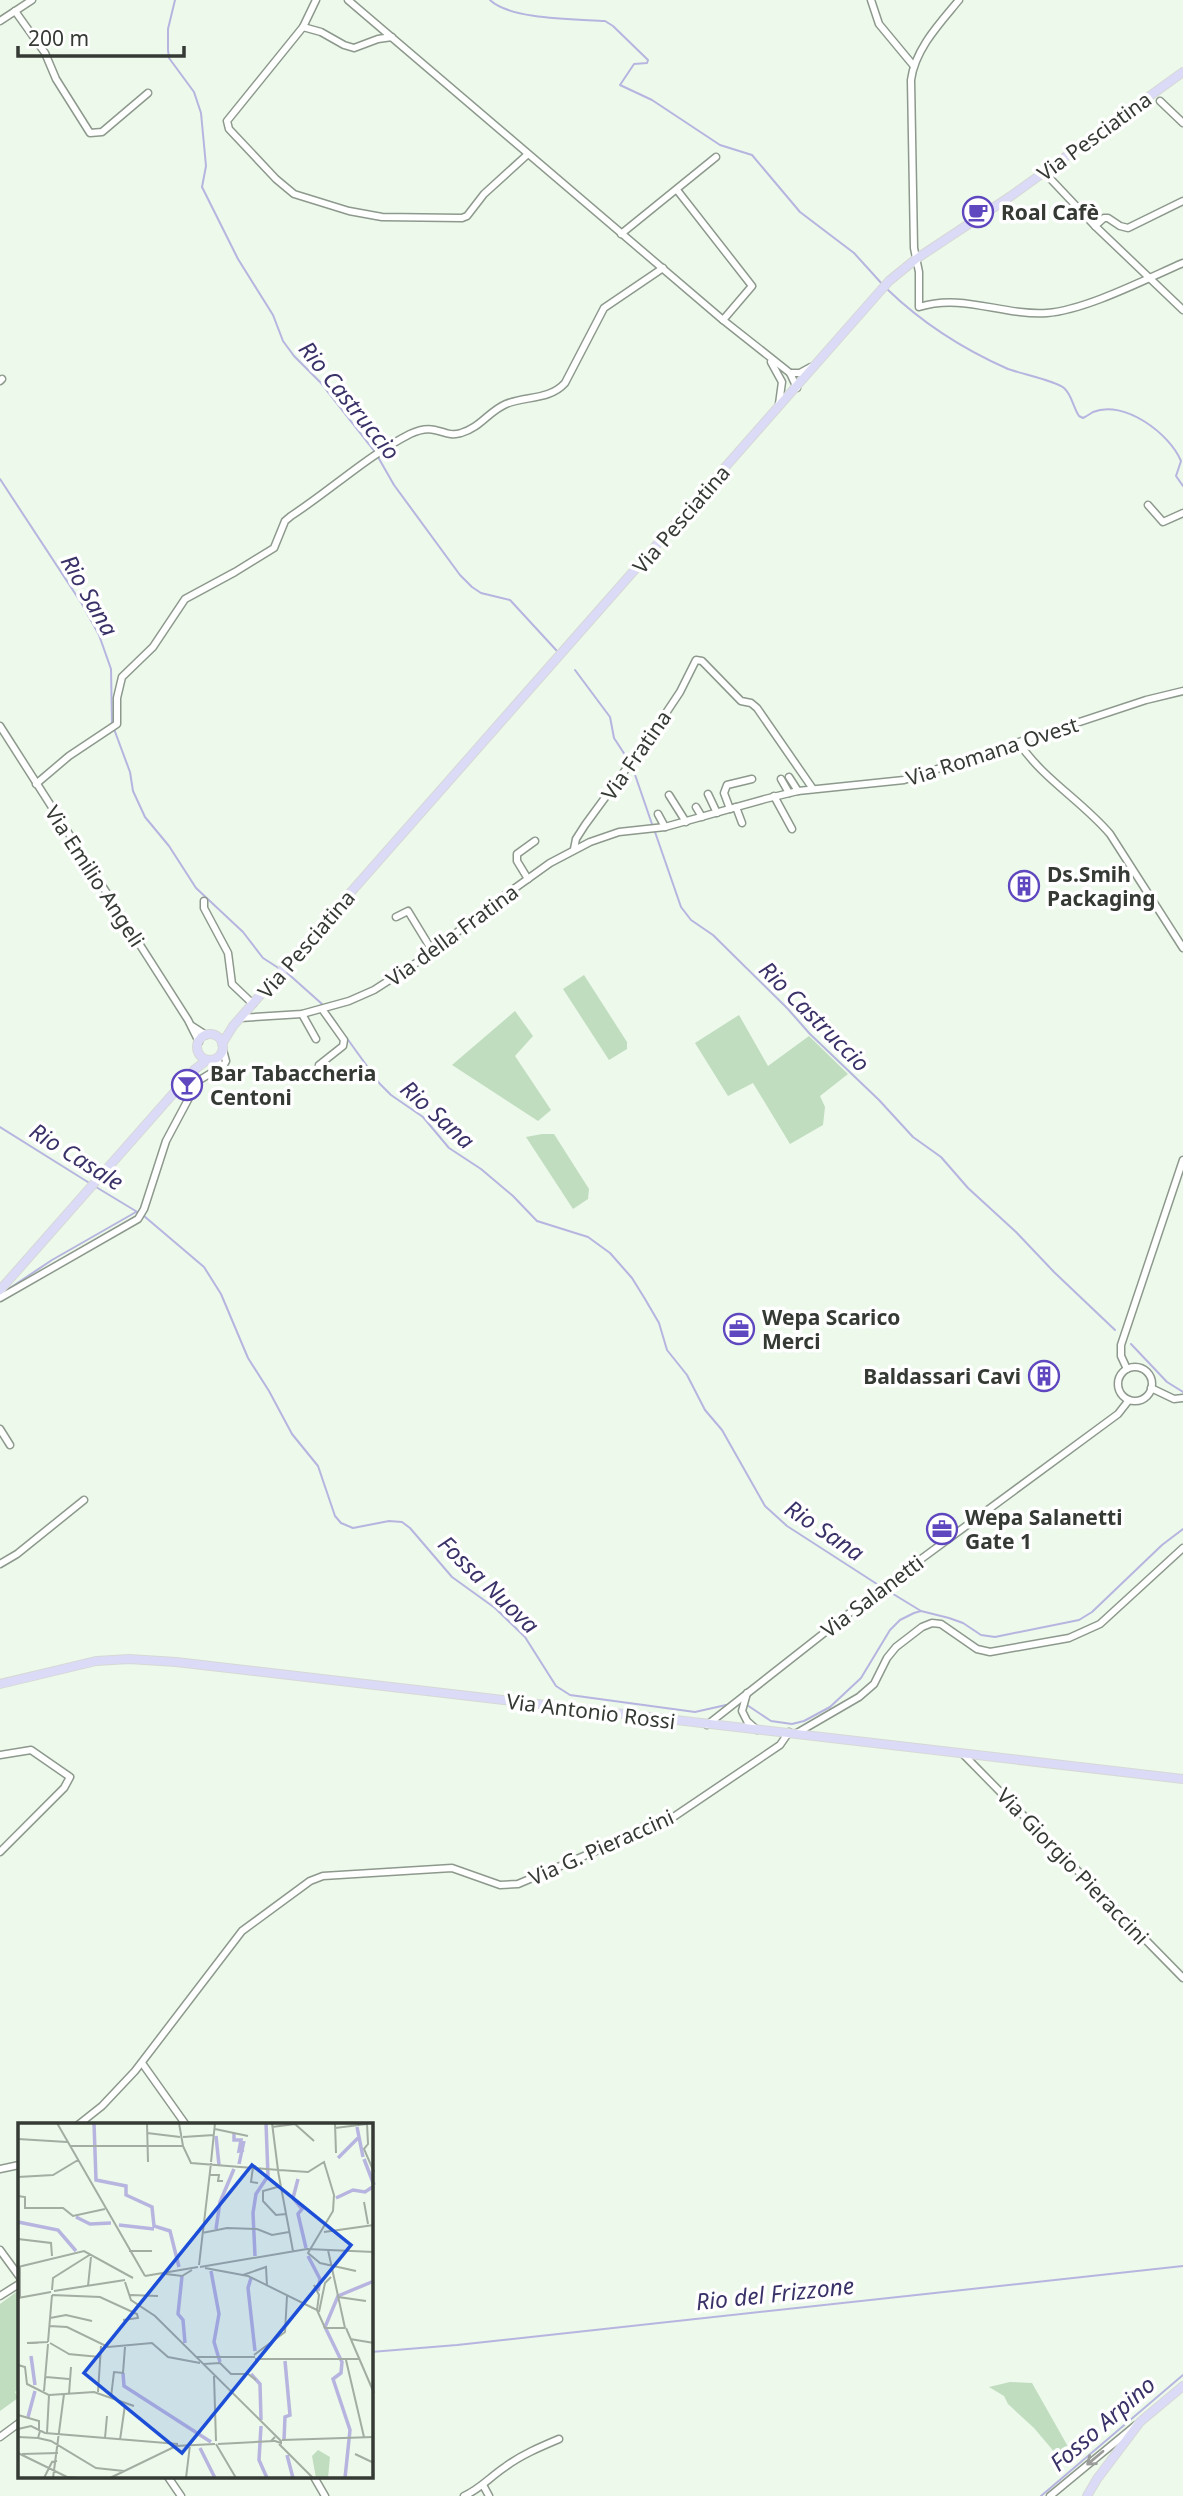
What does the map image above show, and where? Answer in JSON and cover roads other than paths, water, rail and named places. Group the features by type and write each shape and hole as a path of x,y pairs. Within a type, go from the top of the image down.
{"main road":[{"name":"Via Pesciatina","path":"0,1290 194,1070 207,1058 219,1056 233,1026 885,287 916,259 972,223 1183,72"},
{"name":"Via Pesciatina","path":"207,1058 198,1048 206,1037 233,1026"},
{"path":"206,1037 223,1047"},
{"name":"Via Antonio Rossi","path":"0,1684 96,1661 176,1661 1183,1779"},
{"path":"1087,2496 1140,2422 1183,2386"}],"street":[{"path":"0,21 32,0"},
{"path":"317,0 303,27 227,121 229,129 276,179 294,194 349,211 382,217 462,218 528,154"},
{"path":"348,0 621,234 790,373 797,388"},
{"path":"871,0 879,24 913,65"},
{"path":"959,0 941,21 913,65 911,80 914,247 919,272 919,307 946,301 1045,313 1069,310 1183,263"},
{"path":"15,11 46,53 56,79 90,133 102,132 148,93"},
{"path":"303,27 321,32 354,48 392,37"},
{"name":"Via Pesciatina","path":"1160,101 1183,123"},
{"path":"621,234 716,157"},
{"path":"1044,172 1095,226 1183,310"},
{"path":"677,190 752,286 723,320"},
{"path":"1095,226 1108,218 1128,228 1183,201"},
{"path":"36,784 69,756 114,726 122,677 153,647 185,598 274,548 285,522 291,516 373,456 408,435 428,428 459,435 485,421 497,408 507,403 545,396 556,391 565,383 604,308 663,268"},
{"path":"771,360 782,382 778,410"},
{"path":"790,373 800,373 818,364"},
{"path":"782,382 797,388"},
{"path":"1148,505 1163,522 1183,513"},
{"name":"Via Fratina","path":"574,849 576,839 585,825 680,692 696,660 702,661 741,701 751,703 757,708 813,789"},
{"name":"Via Romana Ovest","path":"574,849 619,832 665,827 774,796 813,789 904,780 1146,700 1183,691"},
{"name":"Via Emilio Angeli","path":"0,726 191,1025 206,1037"},
{"path":"1019,743 1038,766 1110,834 1183,948"},
{"path":"789,793 785,778 798,792"},
{"path":"742,823 724,793 726,785 752,779"},
{"path":"708,794 717,813"},
{"path":"669,795 685,822"},
{"path":"774,796 792,829"},
{"path":"696,807 702,817"},
{"path":"658,814 665,827"},
{"path":"528,880 517,861 517,854 535,841"},
{"name":"Via della Fratina","path":"240,1018 302,1014 374,990 433,952 483,911 574,849"},
{"path":"204,901 204,908 228,953 232,984 253,1004"},
{"path":"396,917 408,911 433,952"},
{"path":"319,1065 343,1046 344,1040 325,1008"},
{"path":"302,1014 316,1039"},
{"path":"0,1298 140,1216 173,1125 198,1081 209,1072 220,1069 226,1061 223,1047"},
{"path":"207,1058 219,1063 220,1069"},
{"path":"1127,1369 1121,1356 1121,1345 1183,1160"},
{"path":"1127,1369 1143,1369 1151,1377 1152,1388 1140,1400 1129,1400 1121,1393 1118,1382 1127,1369"},
{"path":"1152,1388 1174,1399 1183,1398"},
{"name":"Via Salanetti","path":"707,1725 875,1593 1118,1414 1129,1400"},
{"path":"0,1429 10,1445"},
{"path":"0,1564 17,1554 85,1500"},
{"name":"Via G. Pieraccini","path":"81,2123 102,2106 142,2063 242,1931 310,1881 323,1876 452,1868 500,1885 518,1884 617,1842 646,1825 673,1818 780,1745 793,1732 859,1697 874,1684 887,1658 896,1647 922,1627 932,1623 941,1625 978,1649 990,1652 1069,1638 1100,1624 1183,1548"},
{"path":"748,1691 742,1711 747,1721 757,1730"},
{"path":"729,1709 733,1727"},
{"path":"733,1727 742,1711"},
{"path":"0,1755 31,1750 70,1777 64,1788 0,1852"},
{"name":"Via Giorgio Pieraccini","path":"963,1754 1183,1978"},
{"path":"142,2063 185,2123"},
{"path":"0,2169 18,2165"},
{"path":"0,2250 3,2259 18,2275"},
{"path":"0,2296 18,2285"},
{"path":"1050,2496 1140,2422"},
{"path":"0,2437 18,2424"},
{"path":"464,2496 484,2485 494,2474 519,2457 559,2439"},
{"path":"169,2478 181,2496"},
{"path":"315,2478 325,2496"},
{"path":"484,2485 489,2496"}],"waterway":[{"name":"Rio Castruccio","path":"175,0 168,29 169,58 194,92 201,113 206,166 202,187 238,259 273,315 283,341 320,382 375,452"},
{"path":"490,0 500,7 528,15 605,21 613,26 648,60 647,63 634,64 620,85 652,100 720,145 752,155 800,212 854,253 883,285"},
{"path":"887,289 929,324 976,353 1008,369 1060,385 1069,394 1079,416 1083,418 1105,409 1118,410 1144,422 1167,440 1175,451 1181,461 1176,476 1183,486"},
{"name":"Rio Castruccio","path":"378,457 394,485 460,575 481,593 510,600 557,651"},
{"name":"Rio Sana","path":"0,479 82,604 99,635 111,669 112,724"},
{"name":"Rio Castruccio","path":"575,670 610,717 614,738 629,761"},
{"name":"Rio Sana","path":"114,729 130,772 133,791 145,817 169,846 196,888 243,932 263,958 280,969"},
{"name":"Rio Castruccio","path":"632,766 653,827"},
{"name":"Rio Castruccio","path":"655,832 681,907 691,920 713,935 913,1137 941,1157 968,1188 1115,1330"},
{"name":"Rio Sana","path":"285,971 322,1004"},
{"name":"Rio Sana","path":"328,1012 337,1024"},
{"name":"Rio Sana","path":"346,1037 391,1095 423,1117 449,1148 481,1169 537,1221 588,1237 610,1253 632,1278 645,1299 659,1323 667,1350 687,1375 705,1410 722,1430 765,1506 787,1526 880,1586"},
{"name":"Rio Casale","path":"0,1127 91,1184"},
{"name":"Rio Casale","path":"96,1187 139,1213"},
{"path":"4,1292 52,1260 136,1212"},
{"name":"Fossa Nuova","path":"144,1216 204,1267 221,1294 248,1358 292,1434 318,1466 335,1516 341,1523 353,1528 389,1521 402,1522 410,1528 452,1577 495,1608 525,1637 556,1686 570,1695 695,1712 726,1705"},
{"name":"Rio Castruccio","path":"1131,1344 1167,1382 1183,1392"},
{"name":"Fossa Nuova","path":"747,1705 771,1721 792,1724 804,1721 830,1707 861,1678 890,1630 900,1620 921,1611 963,1623 981,1635 995,1637 1079,1620 1092,1612 1162,1545 1183,1529"},
{"name":"Rio Sana","path":"885,1589 921,1611"},
{"name":"Rio del Frizzone","path":"373,2352 1183,2266"},
{"name":"Fosso Arpino","path":"1041,2496 1183,2375"}],"place":[{"name":"Roal Cafè","path":"978,212"},
{"name":"Ds.Smih Packaging","path":"1024,886"},
{"name":"Bar Tabaccheria Centoni","path":"187,1085"},
{"name":"Wepa Scarico Merci","path":"739,1329"},
{"name":"Baldassari Cavi","path":"1044,1376"},
{"name":"Wepa Salanetti Gate 1","path":"942,1529"}]}
